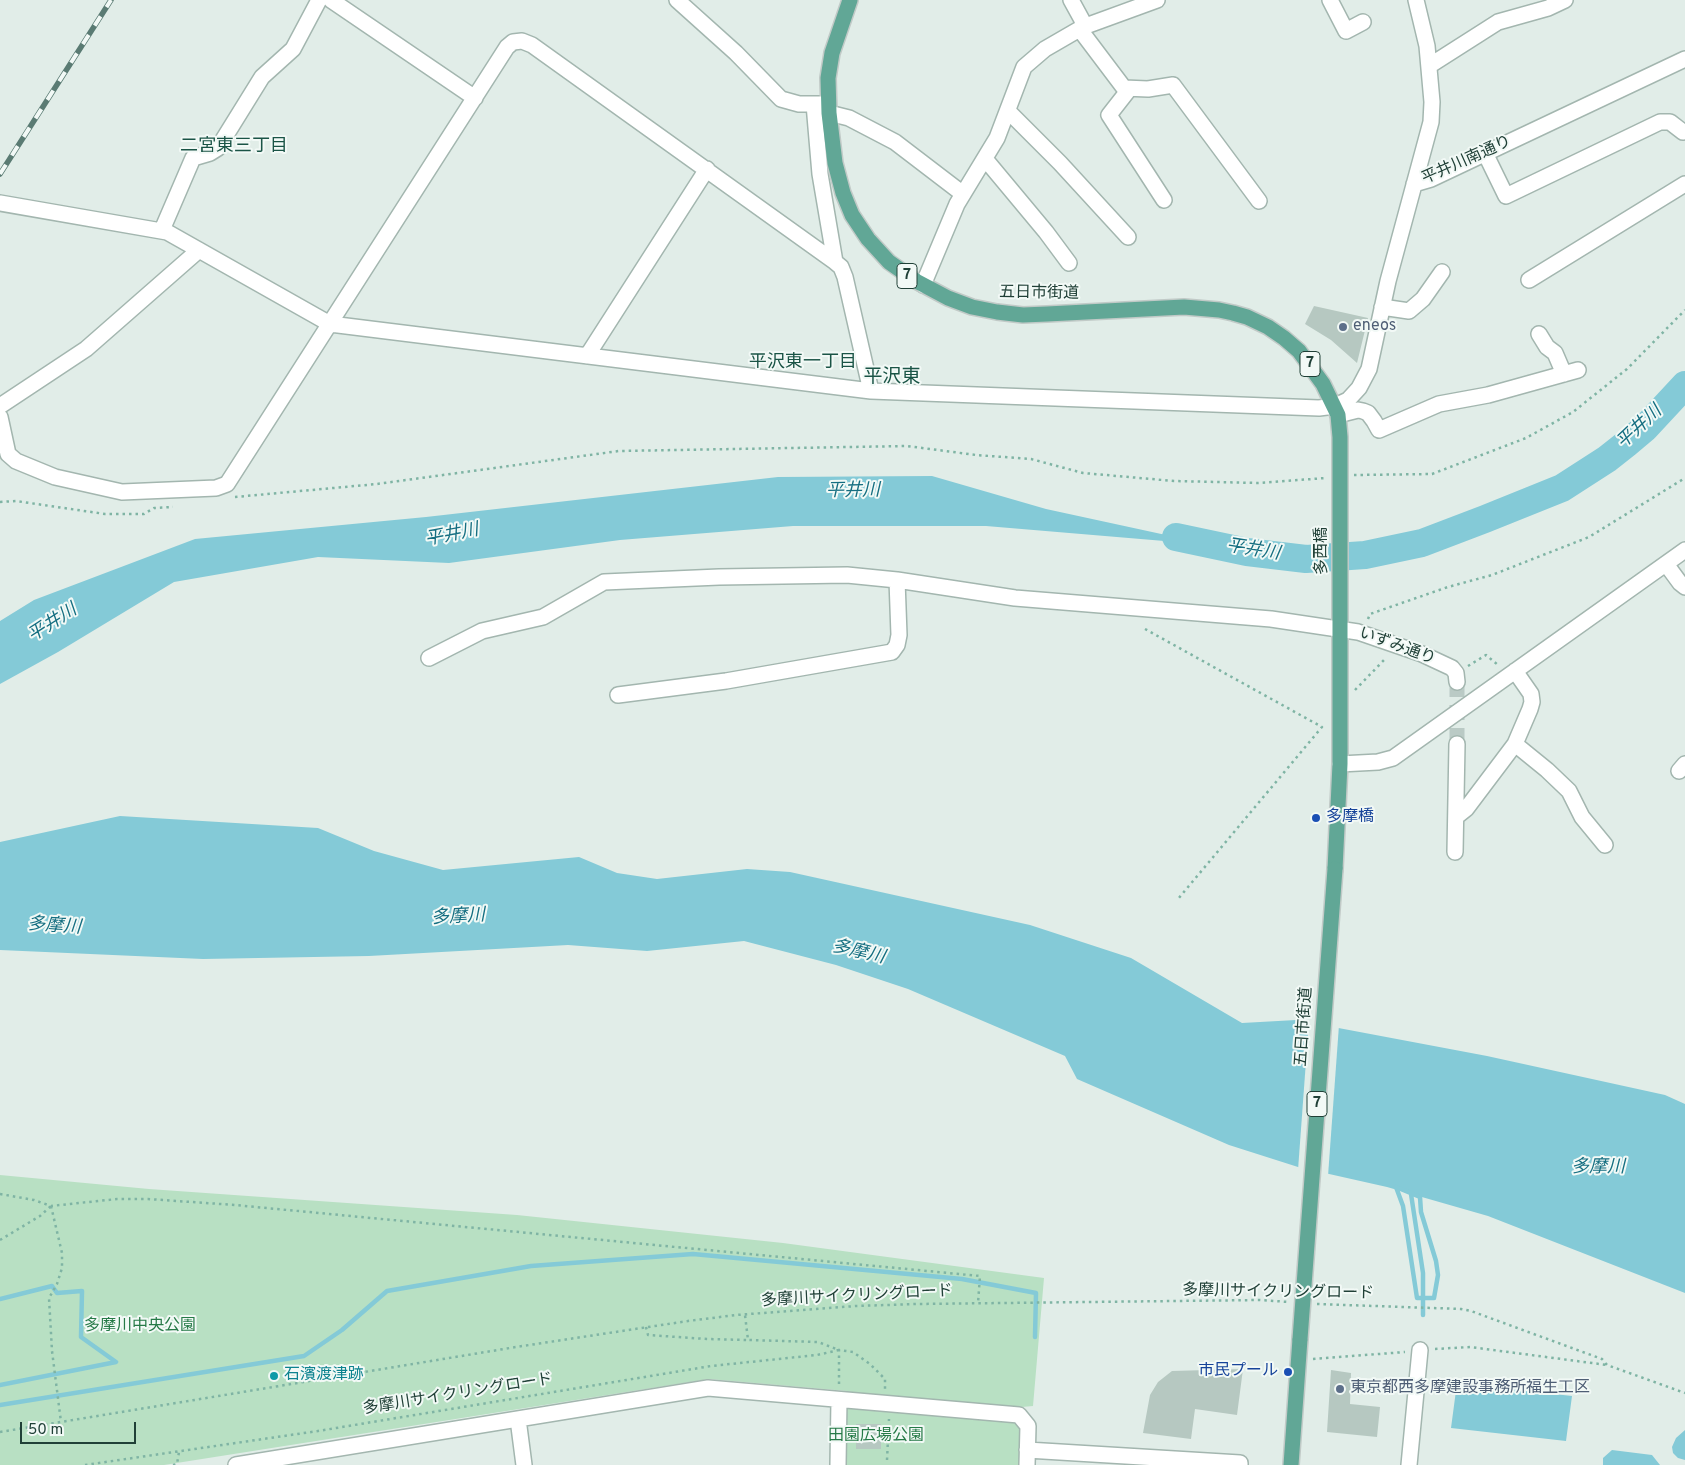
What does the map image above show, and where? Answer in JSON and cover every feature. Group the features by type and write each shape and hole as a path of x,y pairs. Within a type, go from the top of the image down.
{"main road":[{"name":"五日市街道","path":"850,0 832,53 824,107 843,193 852,214 868,239 889,262 923,285 948,298 972,307 1009,314 1047,314 1184,307 1219,310 1247,317 1268,327 1300,352 1311,365 1336,410 1340,431 1340,478"},
{"name":"多西橋","path":"1340,478 1340,625"},
{"name":"五日市街道","path":"1291,1465 1335,869 1340,764 1340,625"}],"street":[{"path":"162,230 193,158 210,153 218,148 262,77 293,49 319,0"},
{"path":"331,0 475,98"},
{"path":"677,0 736,53 781,99 799,104 824,107 895,142 963,194"},
{"path":"1071,0 1082,20 1084,35 1127,92 1109,115 1164,200"},
{"path":"923,285 950,219 963,194 986,160 997,138 1024,67 1045,48 1082,27 1156,0"},
{"path":"1330,0 1346,30 1364,22"},
{"path":"1414,184 1430,122 1432,102 1427,46 1416,0"},
{"path":"1429,66 1498,22 1548,8 1565,0"},
{"path":"0,416 8,454 16,461 55,476 122,492 216,488 227,484 506,47 513,42 522,41 532,45 707,169 841,268 845,277 871,391"},
{"name":"平井川南通り","path":"1336,410 1348,400 1369,369 1382,307 1414,184 1431,179 1685,60"},
{"path":"1124,88 1148,89 1173,85 1259,201"},
{"path":"824,107 820,174 835,262"},
{"path":"1008,111 1060,163 1128,238"},
{"path":"1485,153 1506,196 1660,122 1670,122 1684,137"},
{"path":"986,160 1046,232 1069,263"},
{"path":"587,356 707,169"},
{"path":"1529,280 1685,184"},
{"path":"1,204 162,230 330,324 871,391 1358,410 1364,411 1371,417 1379,430 1439,404 1488,395 1571,372 1539,334"},
{"path":"0,406 86,349 199,250"},
{"path":"1382,307 1409,311 1423,299 1442,272"},
{"path":"1340,764 1378,762 1393,758 1685,550"},
{"path":"1666,564 1685,587"},
{"name":"いずみ通り","path":"429,658 482,631 543,617 604,582 719,577 847,575 897,580 1015,598 1340,625 1422,654 1455,675"},
{"path":"618,695 726,681 892,652 897,645 899,635 897,580"},
{"path":"1456,818 1466,809 1515,744 1532,702 1531,694 1512,673"},
{"path":"1455,852 1458,744"},
{"path":"1515,744 1569,791 1582,818 1605,845"},
{"path":"1409,1465 1420,1350"},
{"path":"236,1465 708,1388 1019,1415 1028,1426 1027,1458 1240,1463 1240,1465"},
{"path":"838,1465 840,1400"},
{"path":"518,1419 524,1465"}],"path":[{"path":"234,498 377,484 619,451 907,446 976,455 1031,459 1083,473 1174,481 1258,483 1332,477 1432,474 1526,438 1573,412 1627,370 1685,310"},
{"path":"1364,633 1370,614 1448,587 1492,576 1574,543 1597,532 1685,478"},
{"path":"0,502 16,501 105,514 144,514"},
{"path":"1145,629 1322,727 1178,899"},
{"path":"1350,695 1386,658 1392,642"},
{"path":"1455,675 1486,655 1512,673"},
{"path":"0,1194 34,1200 51,1206 117,1200 177,1200 980,1276 978,1303"},
{"path":"0,1240 40,1216 51,1206"},
{"path":"51,1206 62,1253 62,1268 57,1284 49,1298 52,1351 62,1422"},
{"name":"多摩川サイクリングロード","path":"748,1340 745,1315 856,1306 1260,1300 1296,1303"},
{"name":"多摩川サイクリングロード","path":"1314,1304 1470,1310 1602,1359 1607,1365 1685,1393"},
{"path":"0,1432 497,1350 646,1327 745,1315"},
{"path":"646,1327 648,1335 707,1339 818,1342 839,1350 853,1352 870,1364 885,1379 886,1403 889,1414 887,1460"},
{"path":"1298,1360 1470,1347 1607,1365"},
{"path":"839,1350 840,1400"},
{"name":"多摩川サイクリングロード","path":"85,1465 309,1432 711,1366 817,1355 839,1350"},
{"path":"173,1465 177,1464 180,1452"}],"green space":[{"name":"多摩川中央公園","path":"0,1175 149,1189 517,1215 783,1243 1044,1278 1033,1406 1022,1407 1020,1465 845,1465 847,1391 709,1379 164,1465 0,1465"}],"water":[{"path":"932,476 1046,509 1212,545 986,526 793,526 620,540 449,563 318,557 174,582 58,652 0,684 0,621 34,600 195,539 426,517 778,477"},
{"name":"多摩川","path":"120,816 318,828 374,851 443,870 579,857 617,873 657,879 747,869 790,872 1030,925 1131,958 1242,1023 1296,1020 1487,1056 1665,1095 1685,1104 1685,1293 1488,1216 1387,1187 1298,1167 1229,1145 1077,1079 1065,1056 908,989 836,965 744,941 647,951 568,945 369,956 203,959 0,950 0,842"},
{"path":"1457,1383 1572,1396 1566,1441 1451,1428"},
{"path":"1685,1430 1685,1460 1678,1458 1673,1453 1672,1447 1676,1438"},
{"path":"1612,1450 1652,1455 1660,1465 1603,1465 1603,1458"}],"pier":[{"path":"1309,1020 1339,1025 1328,1176 1298,1170"}],"building":[{"path":"1314,306 1368,318 1357,363 1331,340 1305,324"},
{"path":"1243,1369 1237,1415 1195,1409 1191,1439 1143,1433 1150,1395 1158,1382 1172,1371"},
{"name":"東京都西多摩建設事務所福生工区","path":"1331,1370 1351,1373 1350,1404 1380,1407 1377,1437 1327,1432"},
{"path":"856,1424 881,1424 881,1449 856,1449"}],"waterway":[{"name":"平井川","path":"1176,537 1247,552 1306,559 1365,555 1422,543 1562,488 1607,459 1626,444 1645,428 1685,385"},
{"path":"1396,1187 1420,1197 1421,1212 1436,1261 1438,1275 1434,1298 1417,1298 1403,1206 1396,1187"},
{"path":"1411,1194 1423,1273 1423,1315"},
{"path":"0,1405 304,1356 342,1330 387,1291 531,1266 693,1254 962,1279 1036,1293 1035,1337"},
{"path":"0,1299 52,1286 57,1293 82,1291 81,1337 116,1362 0,1385"}],"tunnel":[{"path":"1457,682 1457,744"}],"railway":[{"path":"0,174 111,0"}],"place":[{"name":"eneos","path":"1343,327"},
{"name":"多摩橋","path":"1316,818"},
{"name":"市民プール","path":"1288,1372"},
{"name":"石濱渡津跡","path":"274,1376"},
{"name":"東京都西多摩建設事務所福生工区","path":"1340,1389"}],"district":[{"name":"二宮東三丁目","path":"234,147"},
{"name":"平沢東一丁目","path":"803,363"},
{"name":"平沢東","path":"892,378"}],"park label":[{"name":"田園広場公園","path":"876,1437"}]}
